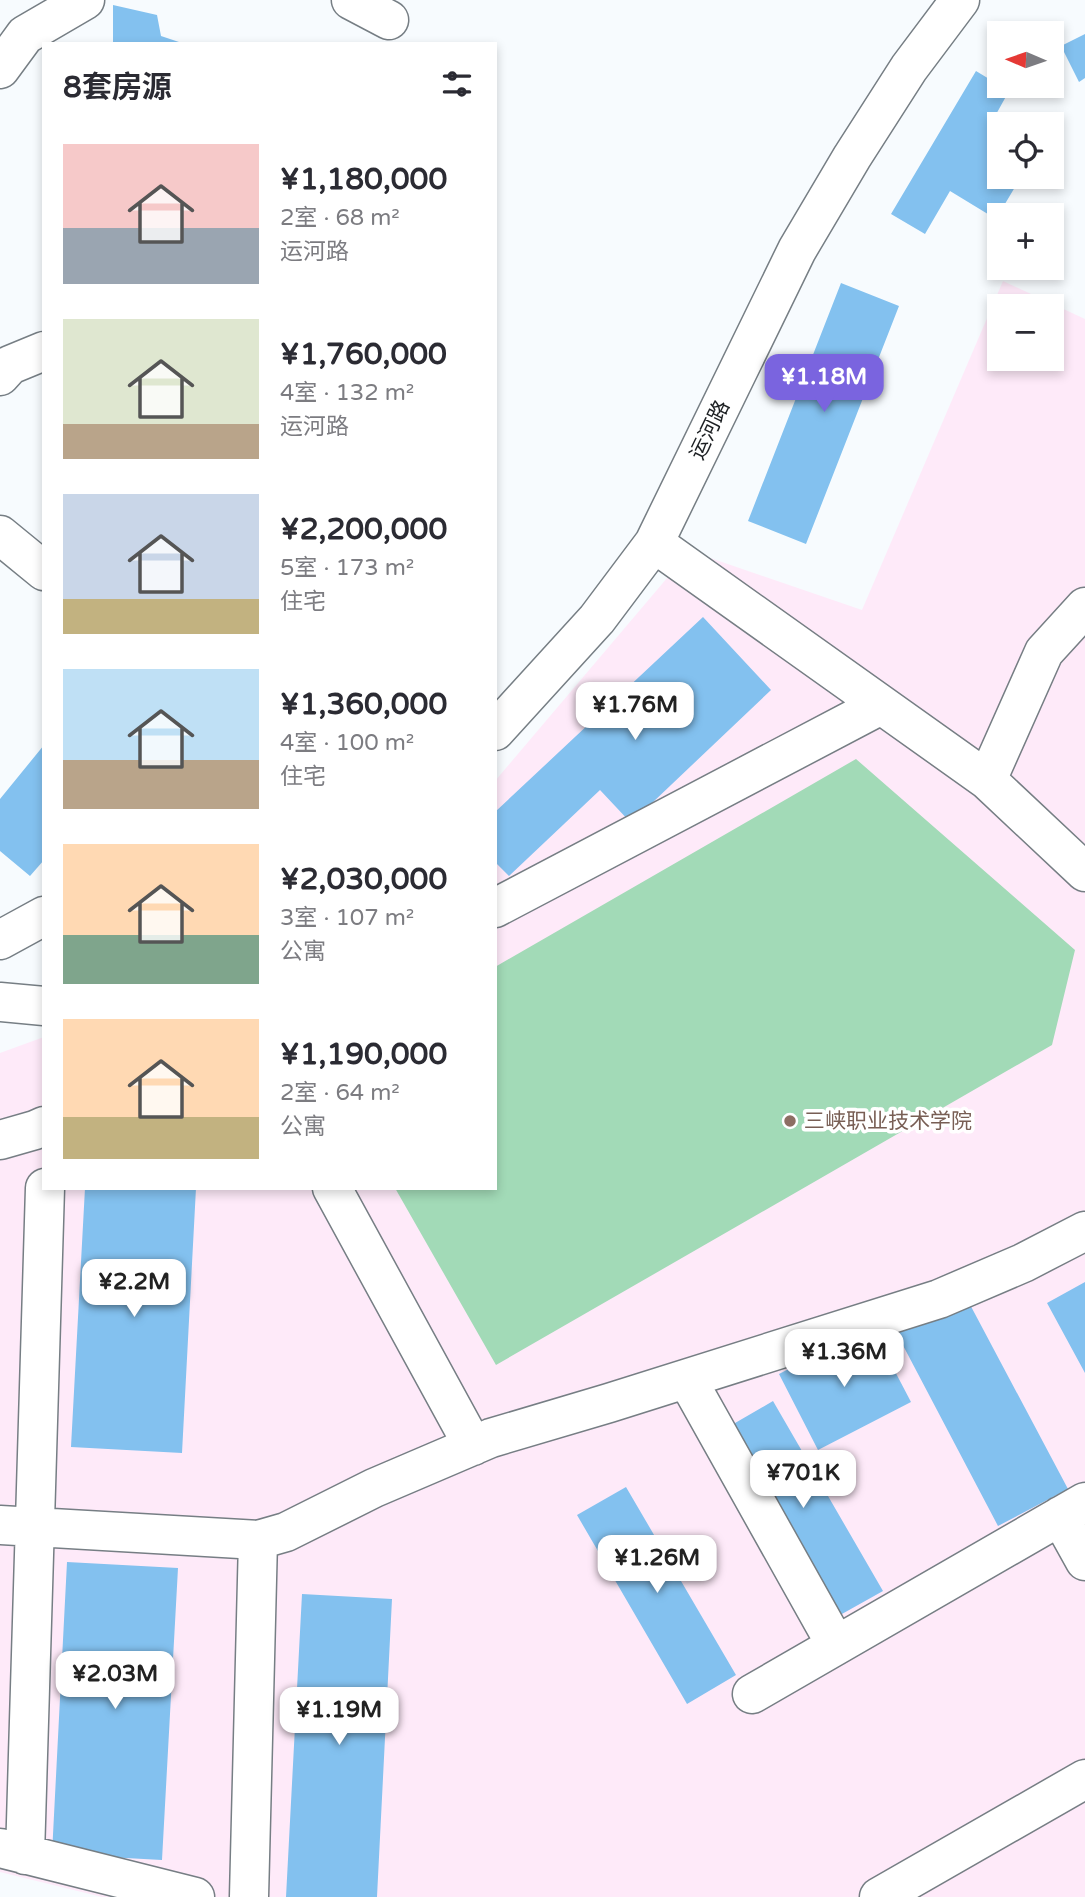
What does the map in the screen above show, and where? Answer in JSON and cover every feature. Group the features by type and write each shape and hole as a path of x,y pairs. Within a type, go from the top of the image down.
{"street":[{"path":"0,69 25,35 85,0"},
{"path":"351,0 389,20"},
{"name":"运河路","path":"497,729 597,619 654,543 797,250 909,68 960,0"},
{"path":"0,376 10,365 42,352"},
{"path":"0,535 42,569"},
{"path":"654,543 987,780 1085,872"},
{"path":"987,780 1044,652 1085,607"},
{"path":"497,907 881,705"},
{"path":"0,940 42,917"},
{"path":"0,1002 42,1006"},
{"path":"0,1140 42,1127"},
{"path":"45,1190 17,1526 12,1851 195,1897"},
{"path":"333,1190 473,1446"},
{"path":"17,1526 258,1540 286,1532 374,1488 473,1446 939,1299 1085,1231"},
{"path":"687,1379 836,1645"},
{"path":"752,1694 1072,1509 1085,1561"},
{"path":"249,1897 258,1540"},
{"path":"879,1897 1085,1779"}],"shaded area":[{"name":"三峡职业技术学院","path":"1003,281 1031,294 997,294"},
{"name":"三峡职业技术学院","path":"1064,309 1085,319 1085,1897 102,1897 0,1872 0,1053 42,1038 42,1190 497,1190 497,779 690,551 862,610 987,318 987,371 1064,371"}],"green space":[{"path":"856,759 1075,950 1052,1045 496,1365 396,1190 497,1190 497,966"}],"building":[{"path":"113,5 157,15 161,36 179,42 113,42"},
{"path":"1085,34 1085,78 1079,82 1064,52 1064,44"},
{"path":"976,71 987,78 987,98 1005,98 997,112 987,112 987,189 1014,189 1006,203 987,203 987,214 950,191 925,234 891,214"},
{"path":"841,283 899,306 806,544 748,521"},
{"path":"703,617 771,690 631,823 600,790 509,876 497,864 497,810"},
{"path":"42,747 42,862 30,876 0,851 0,799"},
{"path":"85,1190 196,1190 182,1453 71,1447"},
{"path":"1085,1282 1085,1373 1047,1303"},
{"path":"966,1297 1068,1489 998,1526 897,1334"},
{"path":"878,1339 911,1402 818,1450 779,1374 844,1340"},
{"path":"773,1401 883,1591 833,1619 723,1430"},
{"path":"626,1487 736,1675 687,1704 577,1515"},
{"path":"67,1562 178,1568 162,1860 52,1854"},
{"path":"302,1594 392,1599 377,1897 286,1897"}],"place":[{"name":"三峡职业技术学院","path":"790,1121"}]}
